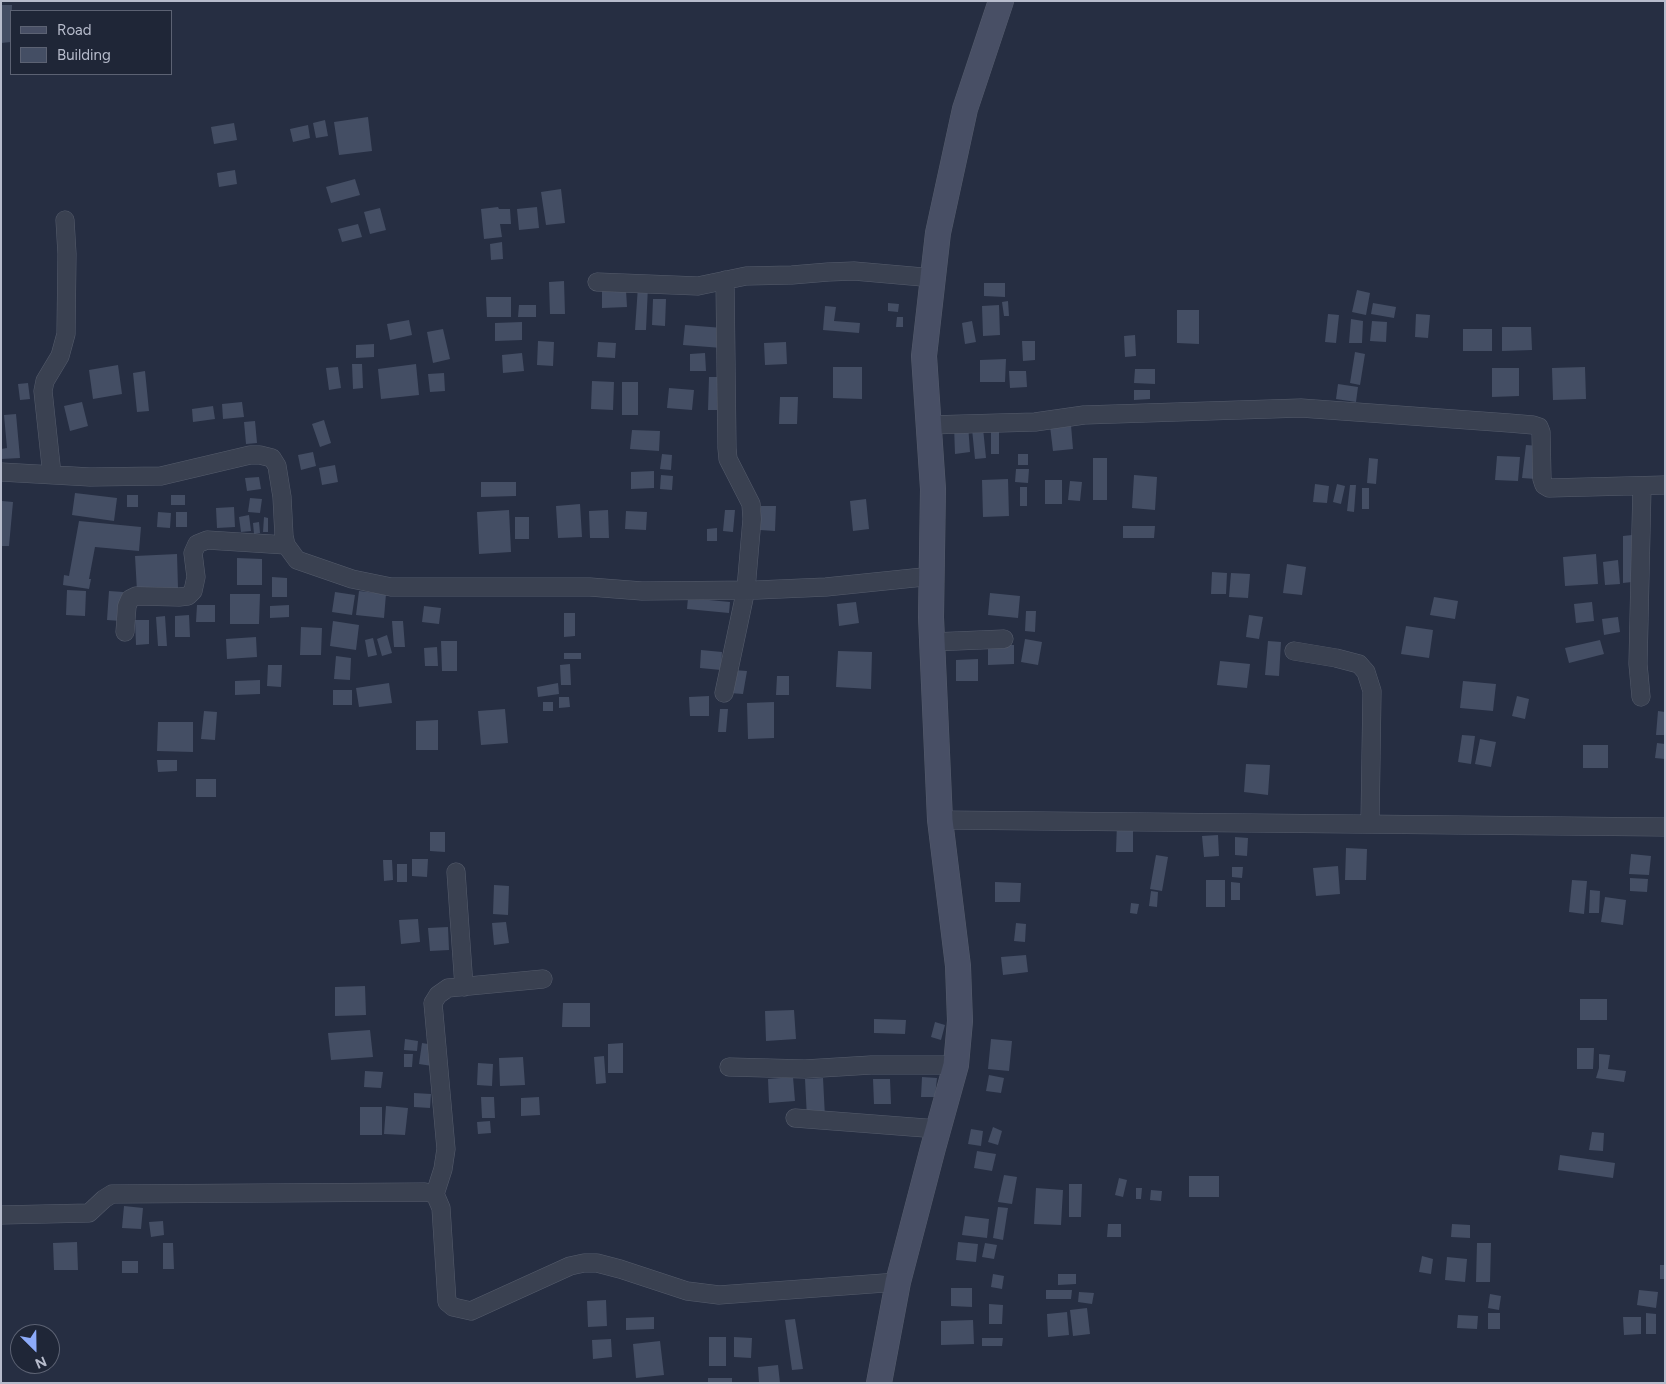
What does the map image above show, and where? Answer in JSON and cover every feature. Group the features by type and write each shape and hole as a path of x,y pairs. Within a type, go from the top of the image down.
{"main road":[{"path":"879,1383 898,1282 956,1066 960,1021 958,966 940,820 931,617 933,489 924,356 938,232 966,110 1001,1"}],"street":[{"path":"52,475 43,391 45,381 60,356 66,334 67,254 64,220"},
{"path":"597,282 698,286 746,276 854,271 934,278"},
{"path":"724,693 746,589 752,519 751,504 728,459 725,280"},
{"path":"929,425 1035,422 1084,415 1301,408 1509,423 1539,427 1541,432 1542,479 1544,485 1549,488 1665,486"},
{"path":"1,472 90,477 161,476 260,454 272,458 277,466 280,476 284,536 286,545 296,560 352,579 391,587 590,586 642,592 757,590 826,587 933,576"},
{"path":"1641,697 1638,664 1642,486"},
{"path":"125,632 130,598 136,596 188,596 193,590 196,577 193,553 197,544 207,540 286,545"},
{"path":"932,642 1004,639"},
{"path":"1294,651 1359,664 1366,672 1372,691 1370,823"},
{"path":"940,820 1665,827"},
{"path":"456,872 464,987"},
{"path":"543,979 448,988 438,995 433,1003 446,1149 443,1169 435,1194 441,1208 447,1302 454,1307 471,1311 570,1266 584,1263 597,1263 620,1268 687,1291 719,1295 898,1282"},
{"path":"729,1067 805,1069 871,1065 956,1066"},
{"path":"795,1118 938,1129"},
{"path":"1,1215 89,1213 112,1194 425,1192 435,1194"}],"building":[{"path":"1,5 12,5 12,10 10,10 10,42 1,43"},
{"path":"368,117 372,151 339,155 334,122"},
{"path":"325,120 328,136 316,138 313,123"},
{"path":"234,123 237,140 214,144 211,127"},
{"path":"308,125 310,138 293,142 290,129"},
{"path":"235,170 237,184 219,187 217,173"},
{"path":"355,179 360,195 331,203 326,187"},
{"path":"561,189 565,223 546,225 541,192"},
{"path":"498,207 499,209 510,209 511,224 500,224 502,237 484,239 481,209"},
{"path":"537,207 539,228 519,230 517,209"},
{"path":"380,208 386,230 370,234 364,212"},
{"path":"358,224 362,237 342,242 338,229"},
{"path":"502,242 503,259 491,260 490,244"},
{"path":"564,281 565,314 550,314 549,282"},
{"path":"984,283 1005,283 1005,297 984,296"},
{"path":"638,286 648,286 646,330 635,330"},
{"path":"626,290 627,307 602,308 602,291"},
{"path":"1357,290 1370,293 1366,315 1352,312"},
{"path":"486,297 511,297 511,317 487,317"},
{"path":"653,299 666,299 665,326 652,325"},
{"path":"1008,301 1009,316 1004,316 1002,302"},
{"path":"888,303 899,304 898,312 888,311"},
{"path":"1373,303 1396,307 1394,318 1371,314"},
{"path":"519,305 536,305 536,317 518,317"},
{"path":"999,305 1000,335 983,336 982,306"},
{"path":"825,306 836,307 834,321 860,323 859,333 823,330"},
{"path":"1177,310 1199,310 1199,344 1177,343"},
{"path":"1328,314 1339,315 1336,343 1325,342"},
{"path":"1416,314 1430,315 1428,338 1415,337"},
{"path":"897,317 903,317 903,327 896,327"},
{"path":"1351,319 1363,321 1362,343 1349,343"},
{"path":"409,320 412,335 390,340 387,324"},
{"path":"972,321 976,342 965,344 962,323"},
{"path":"1372,321 1387,322 1386,342 1370,341"},
{"path":"522,322 522,340 495,341 495,323"},
{"path":"685,325 723,328 722,348 683,345"},
{"path":"1502,327 1531,327 1532,350 1502,351"},
{"path":"443,329 450,359 433,363 427,332"},
{"path":"1463,329 1492,329 1492,351 1463,351"},
{"path":"1135,335 1136,356 1125,357 1124,336"},
{"path":"538,341 554,342 553,366 537,365"},
{"path":"1022,341 1035,341 1035,360 1023,361"},
{"path":"598,342 616,343 615,358 597,357"},
{"path":"786,342 787,364 765,365 764,343"},
{"path":"374,344 374,357 356,358 356,345"},
{"path":"1355,352 1365,354 1360,385 1350,383"},
{"path":"522,353 524,371 503,373 502,355"},
{"path":"705,353 706,371 690,371 690,354"},
{"path":"1006,359 1005,382 980,382 980,360"},
{"path":"352,364 362,364 363,388 353,389"},
{"path":"416,364 419,395 381,399 378,369"},
{"path":"118,365 122,394 93,399 89,370"},
{"path":"338,367 341,388 329,390 326,368"},
{"path":"833,367 862,367 862,399 833,398"},
{"path":"1585,367 1586,399 1553,400 1552,368"},
{"path":"1492,368 1519,368 1519,396 1492,397"},
{"path":"1135,369 1155,369 1155,384 1134,383"},
{"path":"145,371 149,411 137,412 133,373"},
{"path":"1009,371 1026,371 1027,387 1010,388"},
{"path":"444,373 445,391 430,392 428,374"},
{"path":"709,377 721,377 720,410 708,410"},
{"path":"592,381 614,382 613,410 591,409"},
{"path":"622,382 638,382 638,415 622,415"},
{"path":"28,383 30,399 20,400 18,384"},
{"path":"1338,384 1358,387 1356,402 1336,399"},
{"path":"669,388 694,390 692,410 667,408"},
{"path":"1134,390 1150,390 1150,399 1134,400"},
{"path":"780,397 798,397 797,424 779,424"},
{"path":"82,402 88,426 70,431 64,406"},
{"path":"242,402 244,417 223,419 222,404"},
{"path":"213,406 215,419 193,422 192,409"},
{"path":"16,414 20,458 1,459 1,449 7,448 4,415"},
{"path":"324,420 331,443 320,447 312,424"},
{"path":"255,421 257,443 246,444 244,422"},
{"path":"968,424 970,452 955,454 954,425"},
{"path":"1071,425 1073,449 1053,451 1050,426"},
{"path":"991,427 999,427 999,454 991,454"},
{"path":"983,428 986,458 975,459 972,429"},
{"path":"632,430 660,431 659,451 630,449"},
{"path":"1526,445 1540,446 1536,479 1522,478"},
{"path":"313,452 316,466 301,470 298,455"},
{"path":"662,454 672,455 671,470 660,469"},
{"path":"1018,454 1028,454 1028,465 1018,465"},
{"path":"1497,456 1520,457 1518,481 1495,480"},
{"path":"1093,458 1107,458 1107,500 1093,500"},
{"path":"1369,458 1378,459 1376,484 1367,483"},
{"path":"335,465 338,482 322,485 319,468"},
{"path":"1016,469 1029,469 1028,483 1015,482"},
{"path":"654,471 654,488 631,489 631,472"},
{"path":"661,475 673,476 672,490 660,489"},
{"path":"1134,475 1157,477 1155,510 1132,508"},
{"path":"259,477 261,489 247,491 245,478"},
{"path":"1008,479 1009,516 983,517 982,480"},
{"path":"1045,480 1062,480 1062,504 1045,504"},
{"path":"1070,481 1082,482 1080,501 1068,500"},
{"path":"481,482 516,482 516,496 481,497"},
{"path":"1315,484 1329,486 1327,503 1313,502"},
{"path":"1337,484 1345,486 1341,504 1333,502"},
{"path":"1350,485 1356,485 1354,512 1347,511"},
{"path":"1020,487 1027,487 1027,506 1020,506"},
{"path":"1362,488 1369,488 1369,509 1362,509"},
{"path":"75,493 117,498 114,521 72,515"},
{"path":"127,495 138,495 138,507 127,507"},
{"path":"171,495 185,495 185,505 171,505"},
{"path":"250,498 262,499 260,513 248,512"},
{"path":"866,499 869,529 853,531 850,501"},
{"path":"2,501 13,502 9,546 1,546"},
{"path":"580,504 582,537 558,538 556,506"},
{"path":"761,506 776,506 775,531 760,530"},
{"path":"234,507 235,527 217,528 216,508"},
{"path":"509,510 511,552 479,554 477,512"},
{"path":"608,510 609,538 590,538 589,511"},
{"path":"725,510 735,510 733,532 723,531"},
{"path":"626,511 647,512 646,530 625,529"},
{"path":"158,512 171,513 170,528 157,527"},
{"path":"176,512 187,512 187,527 176,527"},
{"path":"249,515 251,531 241,532 239,517"},
{"path":"264,517 268,518 268,532 263,532"},
{"path":"515,517 529,517 529,539 515,539"},
{"path":"79,521 141,527 139,551 95,547 89,589 63,585 64,575 69,576"},
{"path":"259,522 260,533 254,534 253,523"},
{"path":"1123,526 1155,526 1154,538 1123,538"},
{"path":"717,528 717,541 707,541 707,529"},
{"path":"1632,535 1632,582 1623,583 1623,536"},
{"path":"177,554 178,588 137,591 135,556"},
{"path":"1596,554 1598,584 1565,586 1563,557"},
{"path":"237,558 262,559 262,585 237,585"},
{"path":"1618,560 1620,584 1605,585 1603,562"},
{"path":"1287,564 1306,567 1302,595 1283,593"},
{"path":"1212,572 1227,573 1226,594 1211,594"},
{"path":"1231,573 1250,574 1248,598 1229,597"},
{"path":"272,577 287,578 287,597 272,597"},
{"path":"67,590 86,591 85,616 66,615"},
{"path":"109,591 123,592 121,621 107,620"},
{"path":"359,591 386,594 384,618 356,615"},
{"path":"335,592 355,595 352,615 332,612"},
{"path":"990,593 1020,596 1018,618 988,615"},
{"path":"230,594 260,594 259,624 230,624"},
{"path":"1434,597 1458,601 1455,619 1430,615"},
{"path":"688,598 730,602 729,613 687,609"},
{"path":"856,602 859,623 839,626 837,604"},
{"path":"1592,602 1594,621 1576,623 1574,604"},
{"path":"197,605 215,605 215,622 196,622"},
{"path":"289,605 289,617 270,618 270,606"},
{"path":"424,606 441,608 439,624 422,622"},
{"path":"1026,611 1036,611 1035,632 1025,631"},
{"path":"564,613 575,613 575,636 564,637"},
{"path":"189,615 190,637 175,637 175,616"},
{"path":"1249,615 1263,617 1259,639 1246,637"},
{"path":"165,616 167,646 158,646 156,617"},
{"path":"1618,617 1620,632 1604,635 1602,619"},
{"path":"135,620 149,620 149,644 136,645"},
{"path":"333,621 359,625 356,650 330,646"},
{"path":"392,621 403,621 405,647 394,647"},
{"path":"1406,626 1433,630 1429,658 1401,654"},
{"path":"301,627 322,628 321,655 300,655"},
{"path":"387,635 392,653 382,656 377,639"},
{"path":"256,637 257,657 227,659 226,639"},
{"path":"373,638 377,655 368,657 365,640"},
{"path":"1025,639 1042,642 1038,665 1021,662"},
{"path":"1600,640 1604,654 1569,663 1565,648"},
{"path":"441,641 457,641 457,671 442,671"},
{"path":"1268,641 1281,642 1279,676 1265,675"},
{"path":"988,645 1014,645 1014,664 988,665"},
{"path":"437,647 438,666 425,666 424,648"},
{"path":"701,650 722,652 721,670 700,668"},
{"path":"838,651 872,652 871,689 836,687"},
{"path":"564,653 581,653 581,659 564,659"},
{"path":"336,656 351,658 350,680 334,679"},
{"path":"978,659 978,681 956,681 956,660"},
{"path":"1220,661 1250,664 1247,688 1217,685"},
{"path":"570,664 571,685 561,685 560,665"},
{"path":"268,665 282,665 281,687 267,686"},
{"path":"733,670 747,671 743,694 730,693"},
{"path":"777,676 789,676 789,695 776,695"},
{"path":"260,680 260,694 235,695 235,681"},
{"path":"1463,681 1496,684 1493,711 1460,708"},
{"path":"389,683 392,703 359,707 356,688"},
{"path":"558,683 559,694 538,697 537,687"},
{"path":"333,690 352,690 352,705 333,705"},
{"path":"709,696 709,716 690,716 689,697"},
{"path":"1517,696 1529,699 1525,719 1512,716"},
{"path":"559,697 569,697 570,707 559,708"},
{"path":"543,702 553,702 553,711 543,711"},
{"path":"774,702 774,738 748,739 747,703"},
{"path":"505,709 508,743 481,745 478,711"},
{"path":"720,709 728,709 726,732 718,732"},
{"path":"204,711 217,712 215,740 201,739"},
{"path":"1658,711 1665,712 1665,735 1656,735"},
{"path":"438,720 438,750 416,750 416,721"},
{"path":"158,722 193,722 193,752 157,751"},
{"path":"1462,735 1475,736 1471,764 1458,762"},
{"path":"1480,739 1496,742 1491,767 1475,764"},
{"path":"1657,743 1665,744 1665,759 1655,758"},
{"path":"1583,745 1608,745 1608,768 1583,768"},
{"path":"157,760 177,760 177,771 158,772"},
{"path":"1246,764 1270,765 1268,795 1244,792"},
{"path":"196,779 216,779 216,797 196,797"},
{"path":"1117,823 1133,823 1133,852 1116,852"},
{"path":"430,832 445,832 445,852 430,851"},
{"path":"1218,835 1219,856 1204,857 1202,836"},
{"path":"1235,837 1248,838 1247,856 1235,855"},
{"path":"1346,848 1367,849 1366,880 1345,880"},
{"path":"1631,854 1651,856 1649,875 1629,874"},
{"path":"1156,855 1168,857 1162,891 1150,889"},
{"path":"412,859 428,859 427,877 412,876"},
{"path":"383,860 392,860 393,880 384,881"},
{"path":"397,864 407,864 407,882 397,882"},
{"path":"1338,866 1340,894 1316,896 1313,868"},
{"path":"1232,867 1243,867 1242,878 1232,877"},
{"path":"1630,878 1648,879 1647,892 1630,891"},
{"path":"1206,880 1225,880 1225,907 1206,907"},
{"path":"1572,880 1587,881 1584,914 1569,912"},
{"path":"995,882 1021,883 1020,902 995,902"},
{"path":"1231,882 1240,883 1240,900 1231,900"},
{"path":"494,885 509,886 508,915 493,914"},
{"path":"1590,890 1600,891 1599,913 1589,913"},
{"path":"1151,891 1158,892 1157,907 1149,906"},
{"path":"1605,897 1626,900 1623,925 1601,922"},
{"path":"1131,903 1139,904 1137,914 1130,913"},
{"path":"418,919 420,942 401,944 399,920"},
{"path":"506,922 509,943 494,945 492,923"},
{"path":"1016,923 1026,924 1025,942 1014,941"},
{"path":"448,927 449,950 430,951 428,928"},
{"path":"1026,955 1028,972 1003,975 1001,957"},
{"path":"365,986 366,1015 335,1016 335,987"},
{"path":"1580,999 1607,999 1607,1020 1580,1020"},
{"path":"563,1003 590,1003 590,1027 562,1027"},
{"path":"794,1010 796,1039 766,1041 765,1011"},
{"path":"874,1019 906,1020 905,1034 874,1033"},
{"path":"935,1022 945,1025 941,1040 931,1037"},
{"path":"370,1030 373,1057 331,1060 328,1033"},
{"path":"405,1039 418,1041 417,1051 404,1050"},
{"path":"991,1039 1012,1041 1009,1071 988,1069"},
{"path":"422,1043 434,1045 432,1066 419,1064"},
{"path":"623,1043 623,1073 608,1073 608,1044"},
{"path":"1577,1048 1594,1048 1593,1069 1577,1069"},
{"path":"404,1054 413,1054 412,1067 404,1067"},
{"path":"1599,1054 1610,1055 1608,1069 1626,1071 1624,1082 1596,1078 1599,1068"},
{"path":"604,1056 606,1083 596,1084 594,1057"},
{"path":"523,1057 525,1085 500,1086 499,1058"},
{"path":"478,1063 493,1064 492,1086 477,1085"},
{"path":"365,1071 383,1072 381,1088 364,1087"},
{"path":"989,1075 1004,1078 1001,1093 986,1091"},
{"path":"793,1077 795,1101 769,1103 768,1079"},
{"path":"922,1077 937,1078 935,1097 921,1097"},
{"path":"823,1078 825,1117 807,1118 805,1079"},
{"path":"873,1079 890,1079 891,1104 874,1104"},
{"path":"414,1093 431,1094 430,1108 414,1107"},
{"path":"481,1097 494,1097 495,1118 482,1118"},
{"path":"539,1097 540,1115 521,1116 521,1098"},
{"path":"386,1106 408,1108 405,1135 384,1134"},
{"path":"360,1107 382,1107 382,1135 360,1135"},
{"path":"490,1121 491,1133 478,1134 477,1122"},
{"path":"993,1127 1002,1131 998,1145 988,1142"},
{"path":"971,1129 983,1131 981,1146 968,1144"},
{"path":"1592,1132 1604,1133 1603,1151 1589,1150"},
{"path":"977,1151 996,1154 992,1171 974,1168"},
{"path":"1560,1155 1615,1163 1613,1178 1558,1170"},
{"path":"1004,1175 1017,1177 1012,1204 998,1202"},
{"path":"1189,1176 1219,1176 1219,1197 1189,1197"},
{"path":"1119,1178 1127,1180 1123,1197 1115,1195"},
{"path":"1069,1184 1082,1184 1081,1217 1069,1217"},
{"path":"1036,1188 1063,1190 1061,1225 1034,1224"},
{"path":"1136,1188 1142,1188 1141,1199 1136,1199"},
{"path":"1151,1190 1162,1191 1161,1201 1150,1200"},
{"path":"124,1206 143,1208 141,1229 122,1228"},
{"path":"998,1207 1008,1208 1003,1240 993,1238"},
{"path":"965,1216 989,1219 987,1238 962,1235"},
{"path":"163,1221 164,1235 151,1237 149,1222"},
{"path":"1108,1224 1121,1224 1121,1237 1107,1237"},
{"path":"1452,1224 1470,1225 1470,1238 1451,1237"},
{"path":"77,1242 78,1270 54,1270 53,1243"},
{"path":"958,1242 978,1244 976,1262 956,1260"},
{"path":"163,1243 173,1243 174,1269 163,1269"},
{"path":"985,1243 997,1245 994,1259 982,1257"},
{"path":"1477,1243 1491,1243 1490,1282 1476,1282"},
{"path":"1422,1256 1433,1259 1431,1274 1419,1272"},
{"path":"1447,1257 1467,1259 1465,1282 1445,1280"},
{"path":"122,1261 138,1261 138,1273 122,1273"},
{"path":"1660,1265 1665,1265 1665,1279 1660,1279"},
{"path":"993,1274 1004,1276 1002,1289 991,1287"},
{"path":"1058,1274 1076,1274 1076,1284 1058,1285"},
{"path":"951,1288 972,1288 972,1307 951,1306"},
{"path":"1046,1290 1072,1290 1071,1299 1046,1299"},
{"path":"1639,1290 1658,1292 1656,1308 1637,1305"},
{"path":"1079,1292 1094,1293 1092,1304 1078,1302"},
{"path":"1490,1294 1501,1296 1499,1310 1488,1308"},
{"path":"606,1300 607,1326 588,1327 587,1301"},
{"path":"989,1304 1003,1305 1002,1324 989,1324"},
{"path":"1087,1308 1090,1334 1073,1336 1070,1310"},
{"path":"1067,1312 1069,1335 1048,1337 1047,1314"},
{"path":"1488,1313 1500,1313 1500,1329 1488,1329"},
{"path":"1646,1313 1656,1314 1656,1334 1646,1334"},
{"path":"1458,1315 1478,1316 1477,1329 1457,1328"},
{"path":"654,1317 654,1329 626,1330 626,1318"},
{"path":"1623,1317 1641,1317 1641,1334 1624,1335"},
{"path":"795,1319 803,1369 792,1370 785,1320"},
{"path":"973,1320 974,1344 941,1345 941,1321"},
{"path":"709,1337 726,1337 726,1366 709,1366"},
{"path":"734,1337 752,1338 751,1358 734,1357"},
{"path":"982,1338 1003,1338 1002,1346 982,1346"},
{"path":"611,1339 612,1357 593,1359 592,1340"},
{"path":"660,1341 664,1375 636,1378 633,1344"},
{"path":"778,1365 780,1383 759,1383 758,1367"},
{"path":"708,1378 732,1378 732,1383 708,1383"}]}
